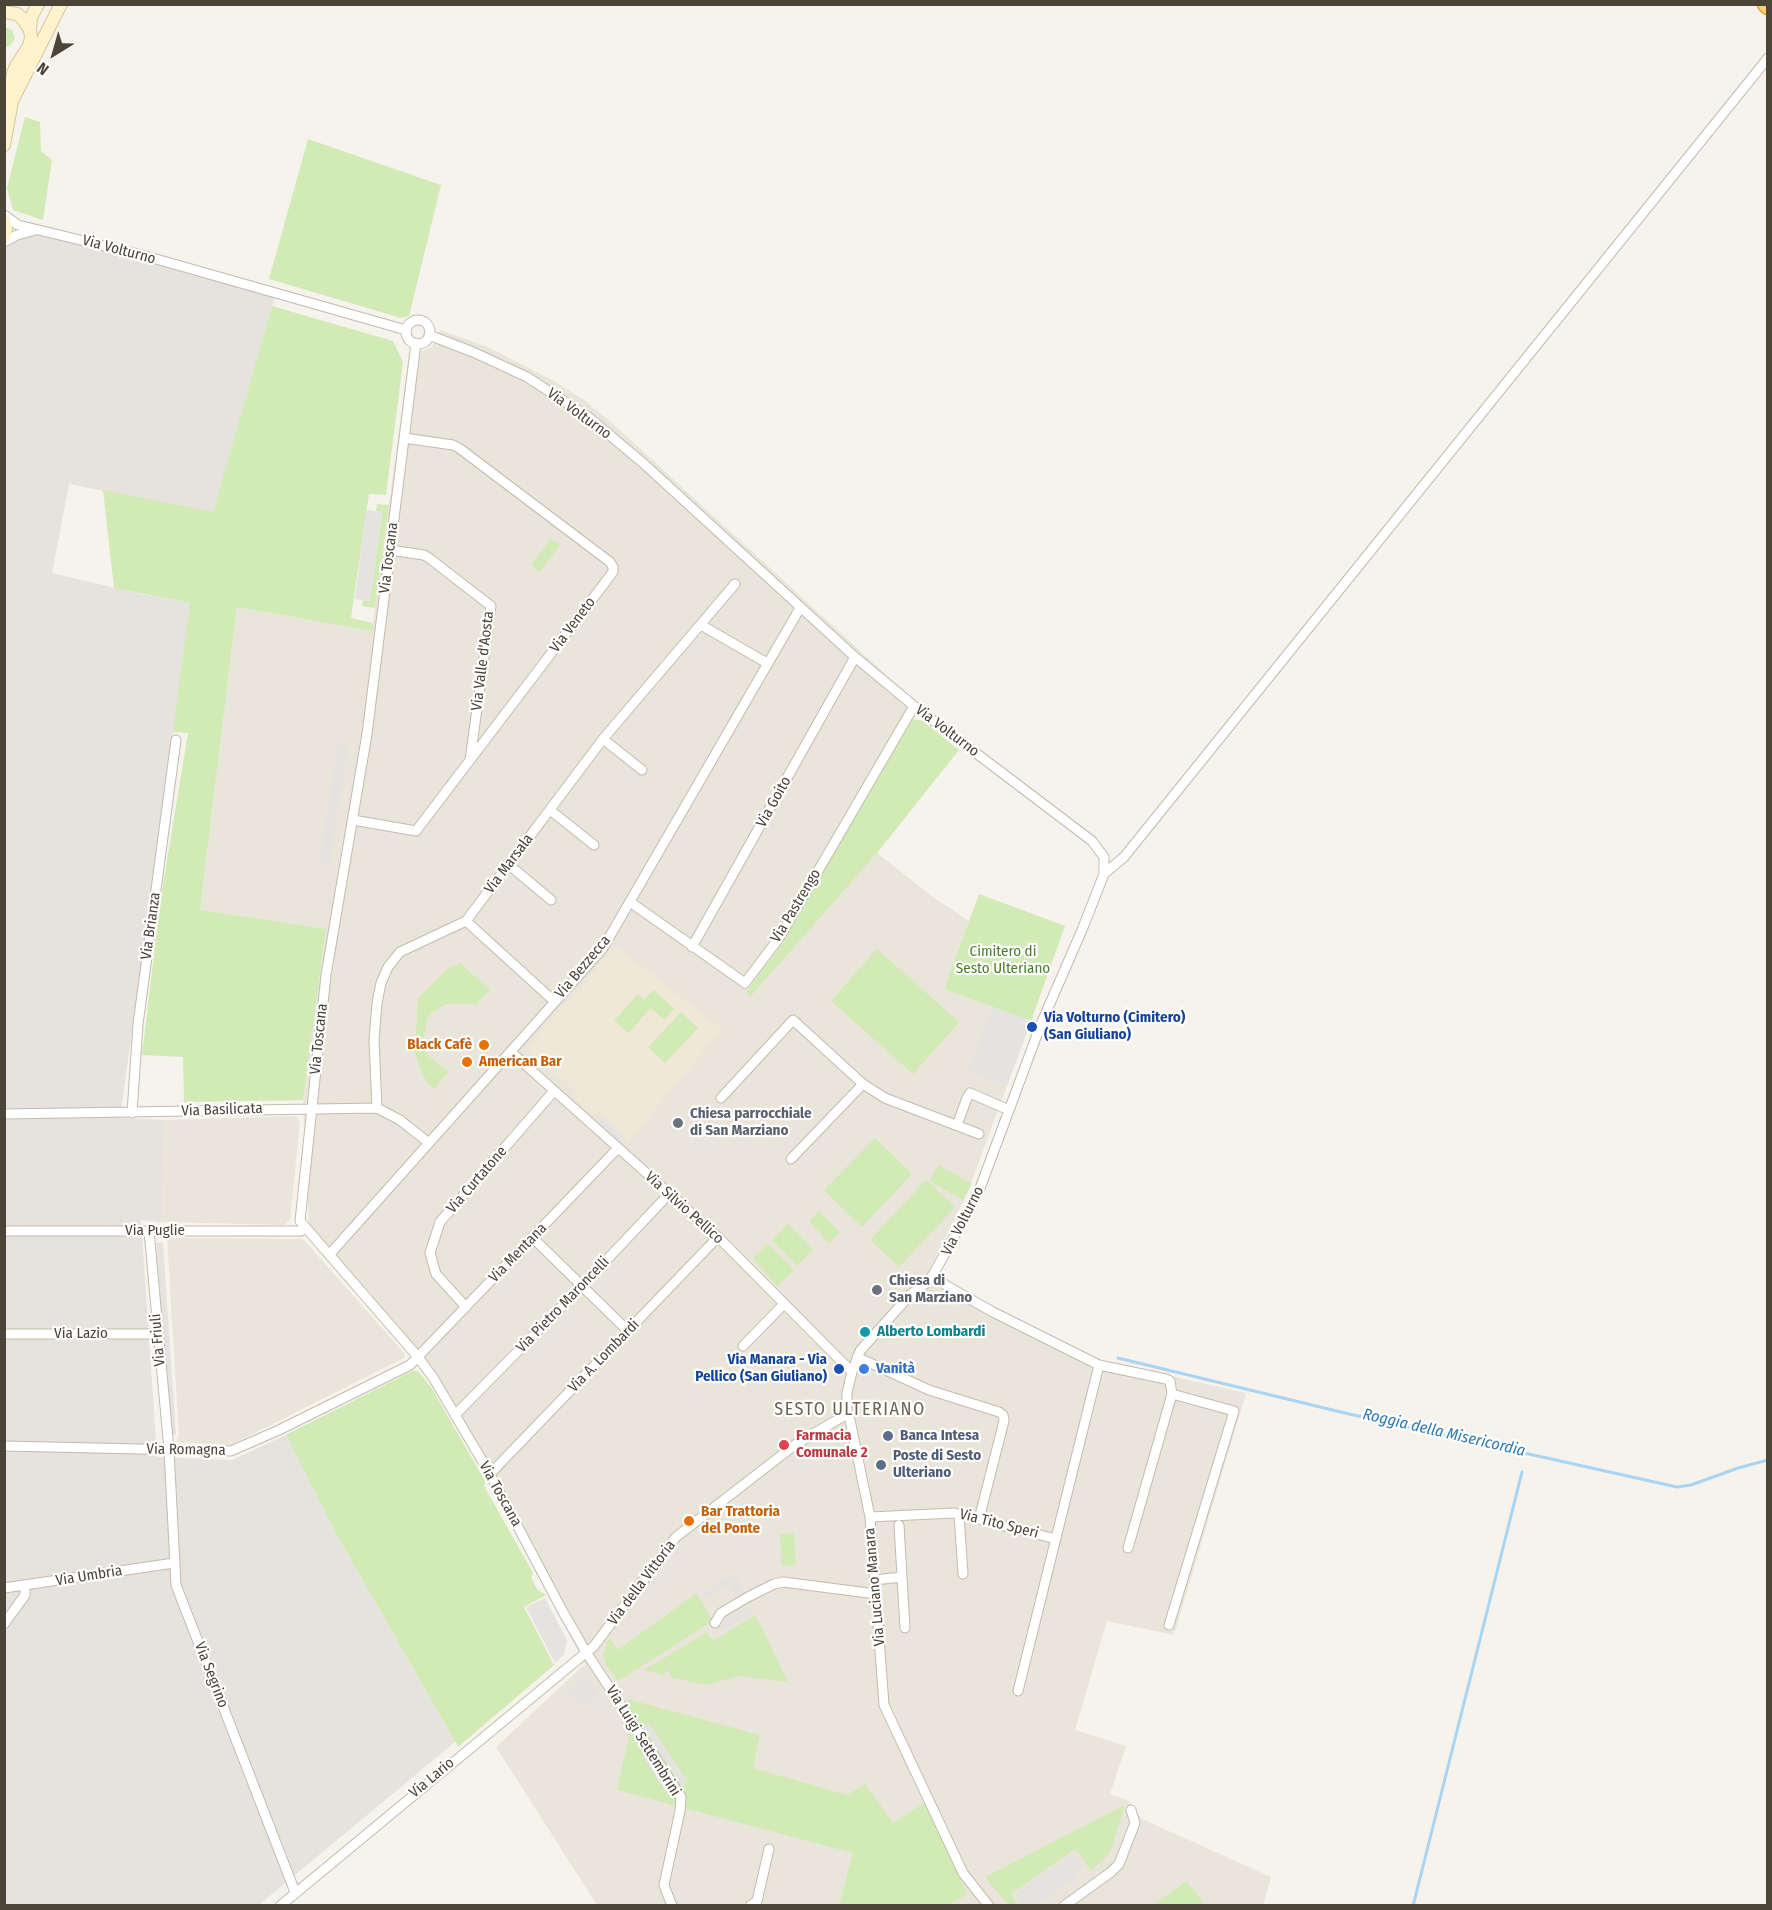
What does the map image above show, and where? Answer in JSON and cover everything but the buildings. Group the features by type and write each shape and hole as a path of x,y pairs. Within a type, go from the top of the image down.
{"street":[{"path":"10,13 28,11 38,4"},
{"path":"4,145 12,100 11,86 16,66 29,46 31,18 38,4"},
{"path":"12,100 61,4"},
{"path":"10,13 27,24 30,30"},
{"path":"4,62 18,59 24,54"},
{"path":"1104,874 1124,857 1766,59"},
{"path":"4,72 11,86"},
{"name":"Via Volturno","path":"4,218 18,225 142,255 406,330 413,321 420,320 427,324 429,335 527,377 587,417 644,463 800,608 914,706 1092,841 1104,857 1104,874 1041,1024 979,1191 933,1275"},
{"name":"Via Volturno","path":"4,218 6,229 4,237"},
{"path":"4,242 17,235 39,230"},
{"path":"406,330 408,337 416,344 424,342 429,335"},
{"name":"Via Toscana","path":"416,344 367,734 326,975 300,1221 418,1358 490,1474 586,1652"},
{"name":"Via Veneto","path":"353,820 416,831 613,572 613,567 600,555 459,448 453,445 404,438"},
{"name":"Via Valle d'Aosta","path":"390,550 424,555 490,606 470,761"},
{"name":"Via Marsala","path":"377,1108 374,1040 377,1003 381,983 388,967 399,952 466,921 603,739 735,584"},
{"name":"Via Bezzecca","path":"329,1255 603,948 800,608"},
{"path":"700,624 767,663"},
{"name":"Via Goito","path":"692,947 855,657"},
{"name":"Via Pastrengo","path":"630,902 745,983 779,938 914,706"},
{"path":"603,739 642,770"},
{"name":"Via Brianza","path":"132,1113 138,1024 176,740"},
{"path":"550,810 594,846"},
{"path":"508,864 551,900"},
{"path":"466,921 555,1002"},
{"path":"721,1098 793,1020 863,1084 885,1098 979,1134"},
{"name":"Via Silvio Pellico","path":"511,1052 718,1238 852,1372"},
{"path":"791,1159 863,1084"},
{"name":"Via Curtatone","path":"466,1306 436,1274 430,1253 440,1222 554,1091"},
{"path":"957,1125 970,1094 1009,1110"},
{"name":"Via Basilicata","path":"4,1113 377,1108 400,1120 429,1143"},
{"name":"Via Mentana","path":"418,1358 618,1148"},
{"name":"Via Pietro Maroncelli","path":"455,1415 669,1194"},
{"name":"Via Puglie","path":"4,1231 301,1231 305,1227"},
{"name":"Via Friuli","path":"149,1231 169,1450"},
{"path":"532,1237 628,1330"},
{"name":"Via A. Lombardi","path":"490,1474 718,1238"},
{"path":"933,1275 947,1286 993,1312 1099,1365 1170,1380 1172,1394 1128,1548"},
{"name":"Via Luciano Manara","path":"933,1275 903,1303 868,1341 857,1357 847,1393 847,1414 870,1517 884,1705 963,1873 989,1905"},
{"path":"743,1346 784,1304"},
{"name":"Via Lazio","path":"4,1334 158,1334"},
{"path":"857,1357 930,1390 999,1412 1002,1415 1004,1421 979,1519"},
{"name":"Via Romagna","path":"4,1446 231,1451 279,1430 410,1365 418,1358"},
{"path":"1018,1691 1099,1365"},
{"path":"1169,1625 1234,1410 1172,1394"},
{"name":"Via della Vittoria","path":"586,1652 594,1646 676,1537 796,1444 847,1414"},
{"name":"Via Segrino","path":"169,1450 176,1585 295,1892"},
{"name":"Via Tito Speri","path":"870,1517 954,1513 1056,1539"},
{"path":"959,1514 963,1574"},
{"path":"899,1525 905,1628"},
{"name":"Via Umbria","path":"4,1588 174,1563"},
{"path":"874,1580 902,1577"},
{"path":"715,1623 721,1613 774,1584 783,1582 876,1594"},
{"path":"4,1624 25,1595 25,1586"},
{"name":"Via Lario","path":"280,1905 586,1652"},
{"name":"Via Luigi Settembrini","path":"586,1652 681,1797 664,1885 672,1905"},
{"path":"1064,1905 1119,1864 1135,1823 1131,1810"},
{"path":"756,1904 769,1849"}],"shaded area":[{"path":"35,234 49,234 275,296 213,513 69,484 52,573 191,603 120,1118 164,1120 162,1222 141,1220 157,1457 232,1460 286,1435 334,1530 455,1742 259,1905 5,1906 4,248 9,242"},
{"path":"440,330 488,347 554,381 584,400 611,422 919,705 782,944 746,992 750,996 877,853 933,897 969,921 944,989 1031,1021 967,1194 928,1272 1099,1360 1246,1393 1174,1635 1107,1621 1075,1730 1126,1746 1110,1794 1127,1800 1142,1819 1271,1877 1263,1905 597,1905 496,1747 585,1664 424,1360 309,1224 303,1100 326,929 200,911 237,607 372,631 409,356 432,347"},
{"path":"366,510 382,512 370,601 355,599"},
{"path":"338,745 348,746 329,865 319,863"},
{"path":"617,947 722,1029 627,1144 624,1141 626,1137 599,1112 594,1116 573,1095 576,1091 526,1049"},
{"path":"993,1007 1031,1021 1007,1086 968,1071"},
{"path":"296,1116 300,1123 290,1219 285,1225 162,1222 164,1120"},
{"path":"600,1117 622,1137 618,1142 596,1122"},
{"path":"167,1238 303,1239 405,1354 404,1358 231,1445 176,1442 179,1436"},
{"path":"156,1243 163,1243 176,1435 170,1435"},
{"path":"734,1573 745,1594 738,1598 729,1584 706,1599 702,1594"},
{"path":"545,1598 567,1640 564,1655 555,1663 526,1607"},
{"path":"749,1606 752,1612 721,1632 717,1626"},
{"path":"585,1676 599,1696 581,1707 568,1689"},
{"path":"649,1723 688,1782 682,1786 643,1727"},
{"path":"649,1753 670,1788 665,1791 643,1757"},
{"path":"1074,1852 1083,1865 1074,1871 1078,1876 1036,1905 1022,1905 1015,1894"}],"green space":[{"path":"5,27 12,30 15,38 10,46 5,47"},
{"path":"25,117 40,122 41,151 52,160 43,220 13,210 7,188"},
{"path":"308,139 441,185 409,316 401,318 269,279"},
{"path":"272,306 393,341 403,362 386,495 369,494 351,618 373,623 372,631 237,607 200,910 326,929 303,1100 184,1102 183,1057 142,1055 160,903 188,733 173,732 190,603 114,588 103,490 213,512"},
{"path":"377,504 389,505 375,608 362,606 363,600 370,601 382,513 376,511"},
{"path":"551,539 560,545 539,572 531,565"},
{"path":"911,719 923,721 959,750 877,853 750,997 746,992 782,944"},
{"name":"Cimitero di Sesto Ulteriano","path":"979,894 1065,926 1031,1021 944,989"},
{"path":"877,949 959,1022 913,1074 831,1001"},
{"path":"460,963 490,990 476,1004 446,1004 430,1014 427,1019 423,1042 426,1054 446,1070 450,1070 434,1089 428,1084 420,1069 415,1052 418,998 446,970"},
{"path":"654,990 674,1009 664,1020 651,1008 628,1033 614,1021 638,994 644,1000"},
{"path":"681,1012 698,1028 665,1063 648,1047"},
{"path":"875,1138 912,1174 862,1227 824,1190"},
{"path":"938,1165 972,1184 963,1200 930,1181"},
{"path":"926,1180 955,1207 899,1267 870,1240"},
{"path":"819,1211 840,1233 829,1243 809,1221"},
{"path":"788,1224 813,1249 797,1266 772,1240"},
{"path":"768,1243 794,1270 777,1286 753,1258"},
{"path":"412,1371 418,1371 431,1387 485,1481 484,1486 533,1573 531,1578 537,1589 546,1595 524,1607 554,1665 458,1747 334,1530 286,1435"},
{"path":"794,1533 796,1565 782,1566 780,1534"},
{"path":"696,1593 713,1621 618,1681 606,1665 603,1655 609,1638 618,1650"},
{"path":"755,1615 788,1682 739,1676 706,1685 670,1677 670,1672 665,1671 664,1675 644,1670 707,1632 713,1641"},
{"path":"627,1699 760,1735 753,1768 847,1795 865,1784 893,1823 926,1802 967,1894 949,1905 839,1905 853,1853 617,1790 631,1727"},
{"path":"1125,1805 1112,1847 1107,1856 1091,1871 1075,1849 1011,1894 1017,1905 1008,1905 985,1877"},
{"path":"1186,1881 1205,1905 1154,1905"}],"waterway":[{"name":"Roggia della Misericordia","path":"1118,1358 1349,1414 1677,1487 1691,1485 1768,1460"},
{"path":"1413,1906 1522,1472"}],"place":[{"name":"Via Volturno (Cimitero) (San Giuliano)","path":"1032,1027"},
{"name":"Black Cafè","path":"484,1045"},
{"name":"American Bar","path":"467,1062"},
{"name":"Chiesa parrocchiale di San Marziano","path":"678,1123"},
{"name":"Chiesa di San Marziano","path":"877,1290"},
{"name":"Alberto Lombardi","path":"865,1332"},
{"name":"Via Manara - Via Pellico (San Giuliano)","path":"839,1369"},
{"name":"Vanità","path":"864,1369"},
{"name":"Banca Intesa","path":"888,1436"},
{"name":"Farmacia Comunale 2","path":"784,1445"},
{"name":"Poste di Sesto Ulteriano","path":"881,1465"},
{"name":"Bar Trattoria del Ponte","path":"689,1521"}],"district":[{"name":"SESTO ULTERIANO","path":"850,1410"}]}
